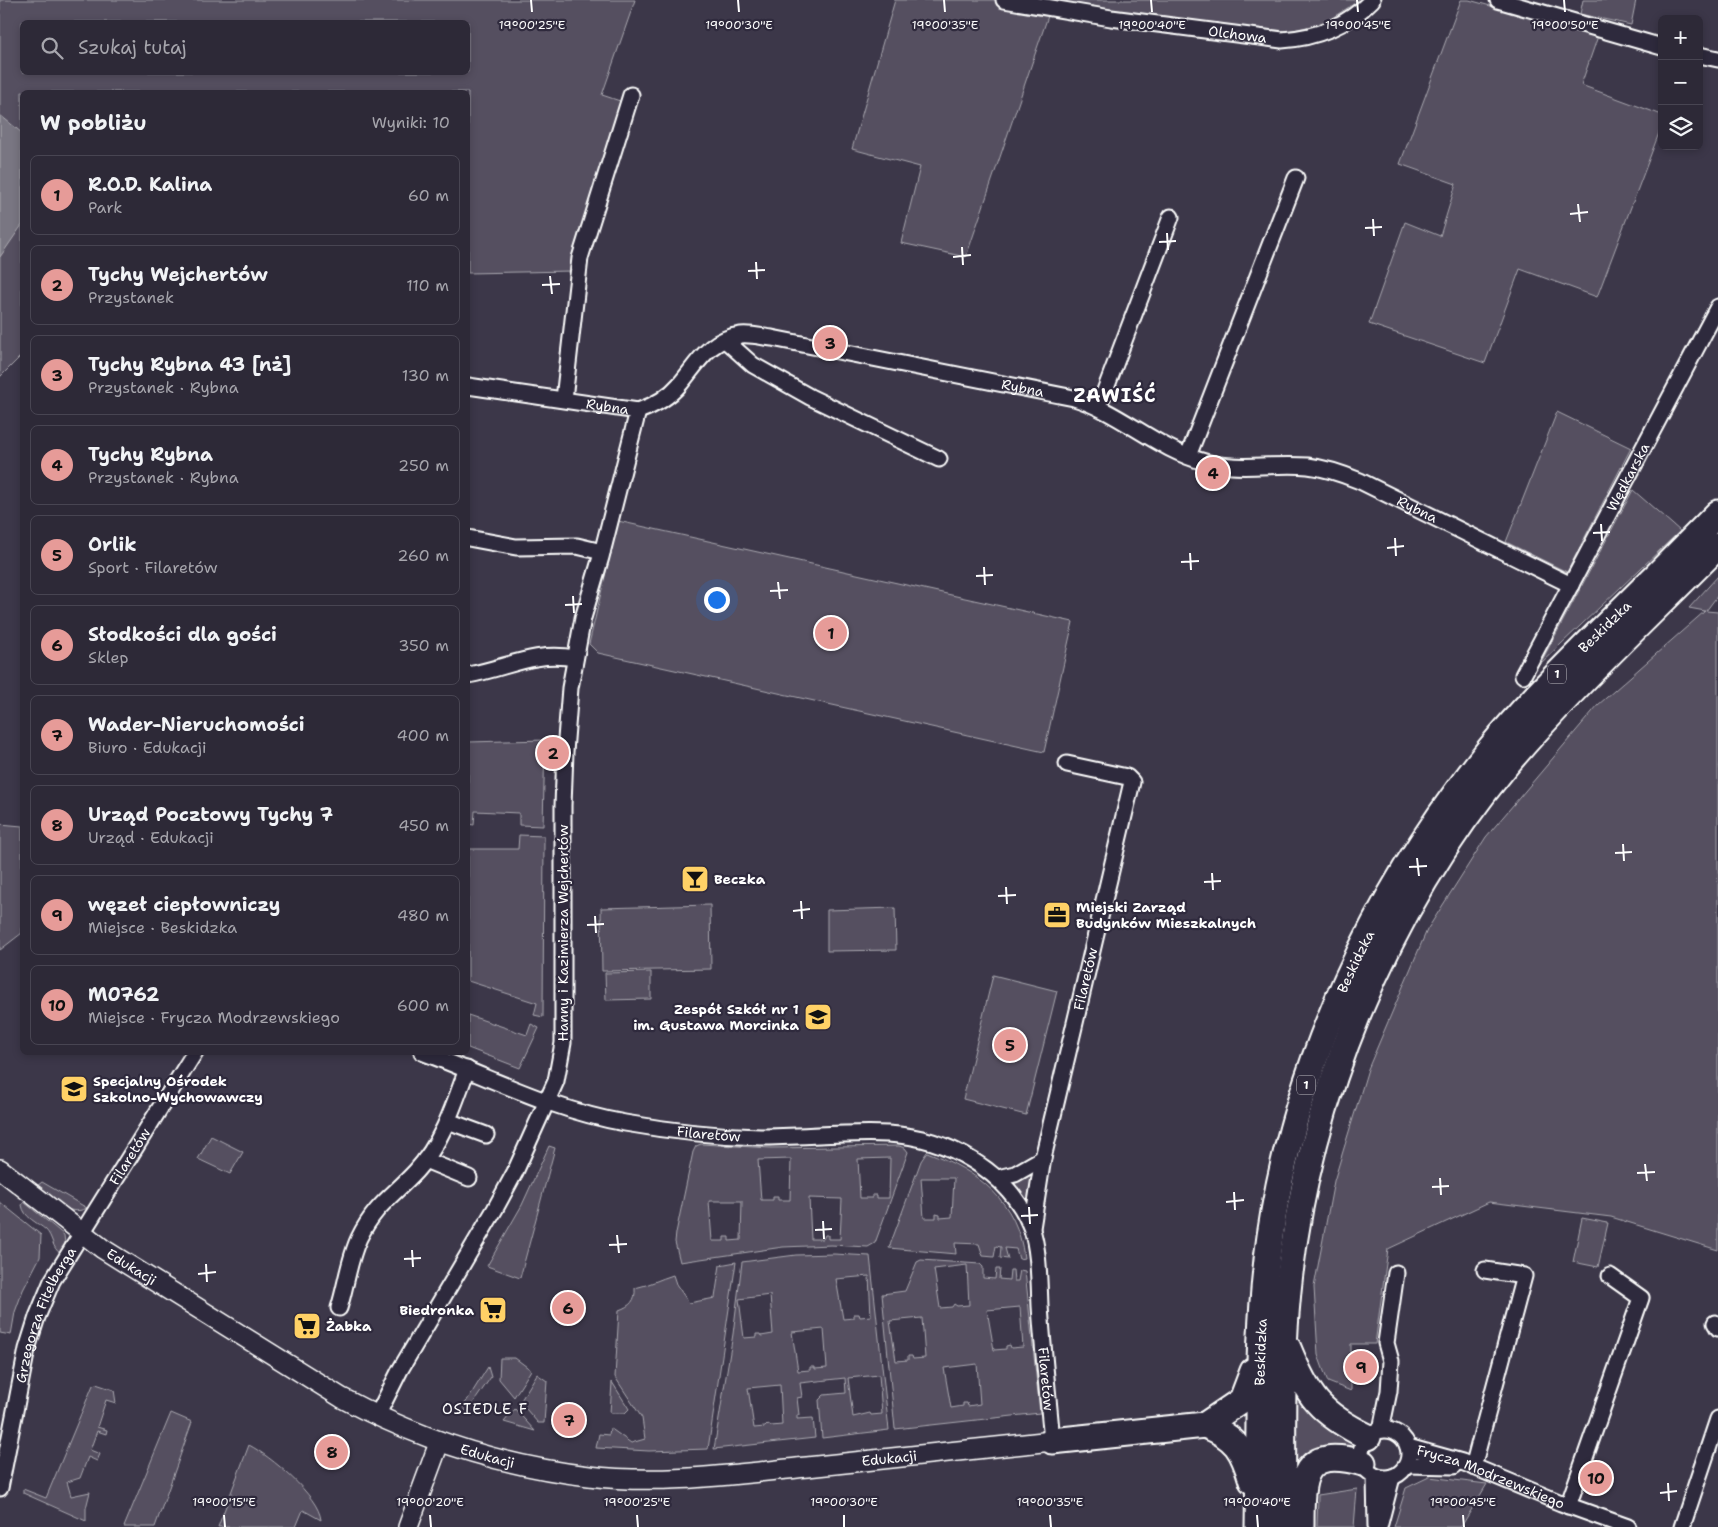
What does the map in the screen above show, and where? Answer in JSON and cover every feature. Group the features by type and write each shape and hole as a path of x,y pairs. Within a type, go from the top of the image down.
{"main road":[{"name":"Beskidzka","path":"1258,1515 1260,1339 1271,1233 1297,1114 1317,1053 1343,988 1393,888 1448,803 1489,750 1548,683 1718,513"},
{"name":"Beskidzka","path":"1282,1527 1284,1339 1296,1236 1321,1120 1341,1061 1366,998 1414,900 1469,814 1507,765 1565,700 1718,546"},
{"path":"1205,1425 1242,1400 1252,1377 1260,1339"},
{"path":"1284,1339 1298,1373 1314,1400 1326,1413 1374,1434"},
{"path":"1052,1441 1205,1425 1218,1430 1234,1441 1245,1457 1258,1515"},
{"path":"1301,1527 1301,1488 1306,1473 1312,1465 1324,1459 1338,1458 1369,1470"}],"street":[{"name":"Olchowa","path":"1004,0 1130,20 1282,40 1304,38 1350,20 1372,0"},
{"path":"1498,0 1658,46"},
{"path":"1703,56 1718,58"},
{"path":"564,400 580,258 631,95"},
{"path":"1188,456 1296,178"},
{"path":"1096,405 1103,396 1171,217"},
{"name":"Wędkarska","path":"1522,675 1718,306"},
{"name":"Rybna","path":"470,386 638,412 653,406 679,386 702,354 725,340 742,335 772,338 1051,392 1096,405 1188,456 1216,464 1309,466 1346,475 1571,585"},
{"path":"725,340 753,365 802,392 939,459"},
{"name":"Hanny i Kazimierza Wejchertów","path":"377,1416 400,1370 495,1210 547,1102 560,1068 563,1043 565,752 575,658 583,618 638,412"},
{"path":"470,538 516,547 578,546 602,552"},
{"path":"470,675 537,656 552,655 575,658"},
{"name":"Filaretów","path":"1052,1441 1038,1265 1032,1228 1043,1158 1132,782 1126,777 1067,764"},
{"name":"Filaretów","path":"80,1233 193,1055"},
{"name":"Filaretów","path":"430,1055 547,1102 576,1112 622,1122 688,1133 760,1137 888,1134 921,1139 975,1161 998,1178 1017,1202 1032,1228"},
{"path":"340,1308 359,1238 378,1206 416,1172 425,1160 448,1121 467,1069"},
{"path":"448,1121 486,1135"},
{"path":"998,1178 1015,1174 1043,1158"},
{"path":"425,1160 469,1178"},
{"name":"Edukacji","path":"0,1169 80,1233 342,1398 377,1416 440,1443 531,1467 589,1476 650,1479 722,1476 1052,1441"},
{"name":"Grzegorza Fitelberga","path":"0,1488 29,1343 52,1281 80,1233"},
{"path":"1406,1465 1473,1467 1524,1276 1485,1270"},
{"path":"1369,1470 1392,1477 1403,1471 1406,1465 1408,1447 1396,1433 1389,1392 1391,1361 1386,1343 1396,1273"},
{"path":"1568,1506 1642,1298 1610,1276"},
{"path":"1378,1527 1369,1470 1361,1450 1374,1434 1389,1392"},
{"path":"1682,1527 1718,1419"},
{"path":"1374,1434 1396,1433"},
{"path":"408,1527 440,1443"},
{"name":"Frycza Modrzewskiego","path":"1408,1447 1473,1467 1568,1506 1628,1527"},
{"path":"1378,1527 1392,1477"}],"shaded area":[{"path":"0,0 635,0 602,95 623,102 572,271 470,273 470,90 20,90 20,357 0,377"},
{"path":"895,0 1360,0 1324,23 1289,31 1049,13 966,257 901,243 920,167 852,149"},
{"path":"1461,0 1469,0 1598,36 1581,85 1658,114 1658,136 1597,297 1520,269 1485,363 1369,324 1405,222 1440,236 1456,184 1400,164"},
{"path":"1583,0 1636,0 1631,25 1580,14"},
{"path":"0,115 20,131 20,228 0,257"},
{"path":"1557,412 1631,448 1567,572 1506,542"},
{"path":"1633,490 1680,531 1540,664"},
{"path":"618,521 1073,622 1044,752 598,653 589,644"},
{"path":"1718,576 1718,595 1706,611 1718,612 1718,1250 1611,1217 1489,1202 1388,1249 1375,1344 1351,1344 1351,1391 1328,1382 1318,1355 1314,1287 1334,1181 1368,1069 1427,930 1486,837 1598,705 1705,611 1689,608"},
{"path":"545,740 543,826 519,825 519,813 475,811 474,825 470,824 470,742"},
{"path":"0,824 20,826 20,935 0,950"},
{"path":"519,835 544,836 543,1017 534,1015 537,1003 470,982 470,849 518,849"},
{"path":"710,905 711,969 602,971 601,908"},
{"path":"895,908 896,950 827,951 827,910"},
{"path":"651,972 651,999 606,1000 605,973"},
{"path":"993,975 1057,991 1026,1115 963,1099"},
{"path":"470,1016 527,1035 531,1024 539,1028 520,1068 470,1049"},
{"path":"211,1136 243,1152 230,1174 198,1159"},
{"path":"701,1144 771,1148 899,1146 905,1148 908,1152 875,1243 868,1247 831,1245 783,1247 680,1262 675,1242 676,1233 693,1152 696,1146","holes":["890,1158 889,1198 877,1198 877,1195 872,1195 872,1198 860,1198 858,1159","791,1159 790,1200 778,1200 778,1197 773,1197 773,1200 761,1200 758,1160","809,1198 842,1199 840,1239 828,1239 828,1235 825,1235 823,1239 811,1239","709,1201 742,1201 741,1240 729,1241 729,1237 724,1237 724,1241 712,1241"]},
{"path":"549,1146 555,1148 520,1278 487,1266 522,1205"},
{"path":"927,1152 946,1160 979,1179 992,1191 1004,1204 1013,1220 1020,1238 1024,1258 1019,1259 1016,1249 1005,1248 1008,1259 1000,1258 1001,1247 996,1246 994,1257 983,1256 979,1244 955,1243 956,1254 889,1248 921,1161","holes":["921,1178 954,1178 952,1217 940,1218 940,1215 936,1214 936,1218 924,1218"]},
{"path":"1033,1171 1028,1212 1007,1182"},
{"path":"42,1182 87,1208 73,1210 60,1205 37,1186"},
{"path":"0,1202 41,1235 40,1257 23,1290 15,1312 11,1335 0,1333"},
{"path":"24,1202 64,1235 65,1244 60,1253 55,1248 46,1230 25,1213 22,1205"},
{"path":"1582,1218 1608,1223 1598,1267 1573,1262"},
{"path":"834,1254 870,1256 889,1430 822,1438 819,1400 824,1395 846,1393 845,1378 800,1383 802,1397 797,1398 799,1415 797,1415 797,1419 813,1418 815,1438 714,1449 733,1334 742,1262 796,1255","holes":["869,1276 871,1316 860,1317 859,1314 854,1314 854,1318 843,1319 836,1279","770,1295 773,1334 761,1336 756,1334 756,1337 744,1338 739,1299","824,1329 827,1368 815,1369 815,1367 810,1367 810,1370 798,1371 792,1332","879,1375 882,1414 871,1415 870,1413 853,1417 848,1378","780,1385 782,1425 771,1426 768,1424 765,1427 754,1428 748,1388"]},
{"path":"921,1260 980,1264 983,1267 983,1278 995,1279 996,1269 1000,1269 999,1279 1009,1280 1010,1270 1013,1270 1014,1281 1018,1281 1020,1270 1025,1271 1040,1413 895,1429 882,1294 905,1291 917,1262","holes":["967,1265 969,1305 957,1306 954,1304 952,1307 940,1308 934,1269","1020,1307 1023,1347 1011,1348 1010,1345 1006,1346 1006,1349 994,1350 987,1310","922,1318 925,1358 913,1359 912,1356 908,1356 908,1360 896,1361 890,1321","977,1364 980,1404 968,1406 967,1403 963,1403 963,1406 951,1408 944,1368"]},
{"path":"736,1262 708,1449 649,1451 596,1448 599,1434 609,1435 610,1428 631,1443 645,1439 642,1418 615,1377 619,1310 632,1302 635,1288 673,1275 676,1284 689,1303 715,1298 720,1265"},
{"path":"500,1358 515,1358 531,1370 514,1397 499,1379"},
{"path":"488,1367 491,1377 467,1412 463,1407"},
{"path":"537,1374 547,1381 544,1423 538,1423 520,1402"},
{"path":"612,1382 629,1409 625,1413 610,1413"},
{"path":"1292,1383 1359,1439 1355,1453 1292,1485"},
{"path":"96,1384 114,1390 116,1403 106,1400 97,1427 107,1430 106,1434 97,1431 90,1450 100,1454 97,1461 88,1457 80,1478 67,1482 71,1496 90,1492 86,1508 86,1521 23,1493 23,1489 46,1498 93,1385"},
{"path":"515,1409 535,1431 504,1422"},
{"path":"171,1413 192,1422 155,1527 124,1527"},
{"path":"249,1445 269,1458 303,1489 318,1510 321,1520 303,1510 296,1527 218,1527"},
{"path":"1429,1477 1487,1484 1461,1527 1394,1527 1406,1488"},
{"path":"1357,1489 1354,1527 1317,1527 1318,1495"}],"place":[{"name":"Tychy Rybna 43 [nż]","path":"830,343"},
{"name":"Tychy Rybna","path":"1213,473"},
{"name":"R.O.D. Kalina","path":"831,633"},
{"name":"Tychy Wejchertów","path":"553,753"},
{"name":"Beczka","path":"695,879"},
{"name":"Miejski Zarząd Budynków Mieszkalnych","path":"1057,915"},
{"name":"Zespół Szkół nr 1 im. Gustawa Morcinka","path":"818,1017"},
{"name":"Orlik","path":"1010,1045"},
{"name":"Specjalny Ośrodek Szkolno-Wychowawczy","path":"74,1089"},
{"name":"Słodkości dla gości","path":"568,1308"},
{"name":"Biedronka","path":"493,1310"},
{"name":"Żabka","path":"307,1326"},
{"name":"węzeł ciepłowniczy","path":"1361,1367"},
{"name":"Wader-Nieruchomości","path":"569,1420"},
{"name":"Urząd Pocztowy Tychy 7","path":"332,1452"},
{"name":"M0762","path":"1596,1478"}],"district":[{"name":"ZAWIŚĆ","path":"1115,395"},
{"name":"OSIEDLE F","path":"485,1409"}]}
